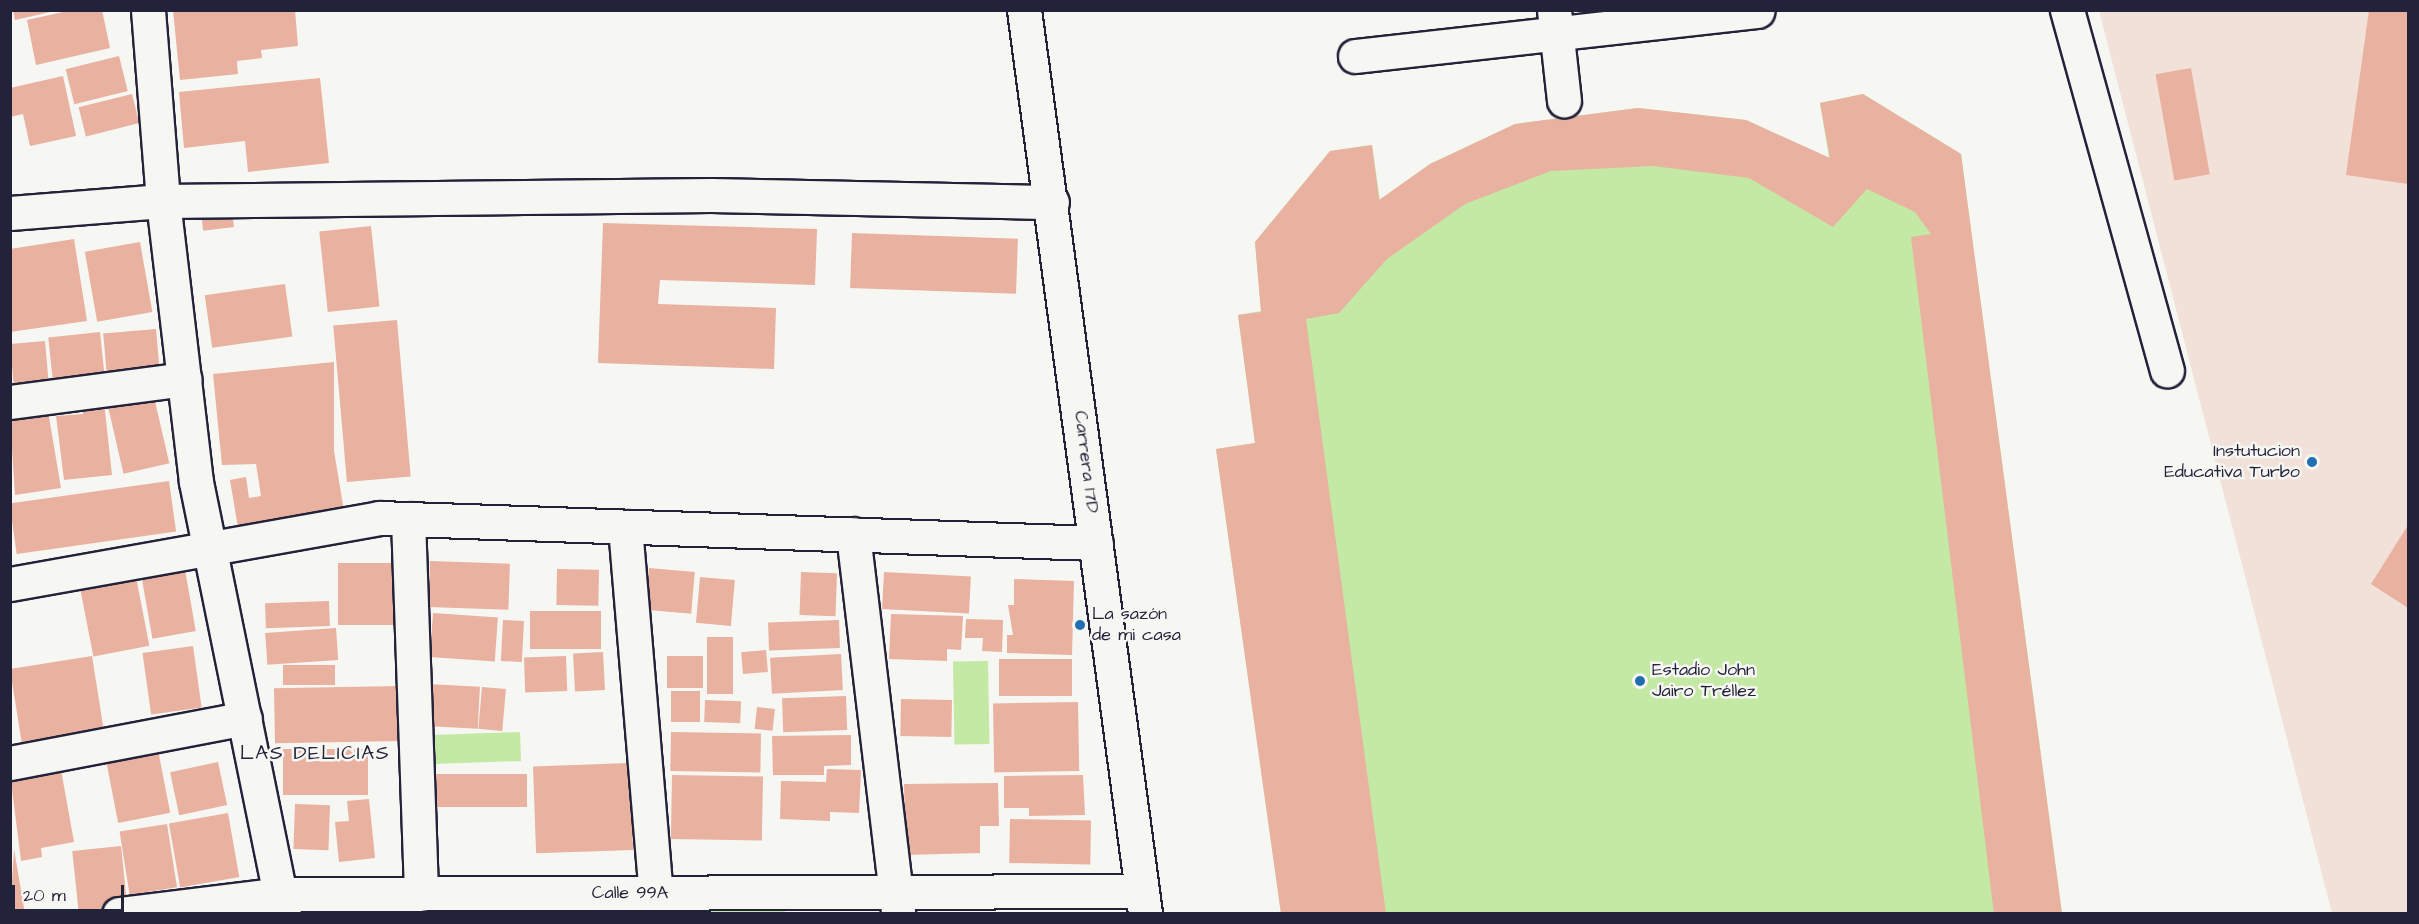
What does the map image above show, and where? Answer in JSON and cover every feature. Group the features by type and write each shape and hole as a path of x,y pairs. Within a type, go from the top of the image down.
{"street":[{"path":"148,10 163,201 184,379 211,552 282,904"},
{"name":"Carrera 17D","path":"1024,10 1052,202 1143,902"},
{"path":"2067,10 2167,370"},
{"path":"1355,56 1556,22 1757,11"},
{"path":"1556,22 1564,100"},
{"path":"10,213 163,201 711,195 1052,202"},
{"path":"10,402 184,379"},
{"path":"10,584 211,552 324,526 408,519 1096,543"},
{"path":"408,519 421,894"},
{"path":"625,526 677,900"},
{"path":"854,534 896,903"},
{"path":"10,763 245,718"},
{"name":"Calle 99A","path":"119,914 421,894 456,904 677,900 896,903 1143,902"}],"shaded area":[{"name":"Instutucion Educativa Turbo","path":"2099,11 2408,11 2408,913 2332,913"}],"green space":[{"name":"Estadio John Jairo Tréllez","path":"1863,94 1961,154 2062,913 1281,913 1216,449 1255,443 1238,315 1261,311 1255,242 1330,151 1372,145 1380,200 1430,164 1515,124 1638,108 1746,120 1829,158 1820,103"},
{"path":"988,661 989,744 954,745 953,662"},
{"path":"520,732 521,761 433,764 432,735"},
{"path":"784,906 785,913 706,913 706,909"}],"building":[{"path":"13,10 55,10 55,11 15,20"},
{"path":"72,10 102,10 110,48 36,65 27,20"},
{"path":"173,10 295,10 298,46 261,50 262,58 237,61 238,74 180,80"},
{"path":"2369,10 2408,10 2408,184 2346,175"},
{"path":"119,56 128,91 74,104 66,69"},
{"path":"2191,68 2210,174 2174,181 2156,74"},
{"path":"63,76 76,136 30,146 23,114 10,117 10,88"},
{"path":"320,78 329,163 248,172 245,141 184,148 179,92"},
{"path":"132,94 139,123 86,136 79,107"},
{"path":"1863,94 1961,154 2062,914 1994,914 1911,237 1931,234 1915,212 1867,189 1833,227 1749,178 1653,166 1551,171 1465,204 1387,259 1339,313 1306,319 1386,914 1281,914 1216,449 1255,443 1238,315 1261,312 1255,242 1330,151 1372,145 1379,200 1430,164 1515,124 1638,108 1746,120 1830,158 1820,103"},
{"path":"232,211 234,227 203,231 201,215"},
{"path":"603,223 817,229 815,285 660,280 658,304 776,308 774,369 598,363"},
{"path":"371,226 379,307 328,312 319,231"},
{"path":"852,233 1018,239 1016,294 850,288"},
{"path":"74,239 87,321 10,332 10,249"},
{"path":"140,242 152,312 97,322 85,252"},
{"path":"285,284 292,336 212,348 205,295"},
{"path":"397,320 411,476 347,482 333,326"},
{"path":"156,329 160,373 107,377 103,334"},
{"path":"100,332 105,378 53,383 48,337"},
{"path":"45,341 49,384 14,387 10,344"},
{"path":"334,362 334,451 344,511 238,528 230,480 246,477 249,498 261,496 256,464 222,465 213,374"},
{"path":"154,397 169,463 124,474 108,408"},
{"path":"104,402 112,475 64,480 56,416 83,414 82,405"},
{"path":"48,411 61,488 15,495 10,417"},
{"path":"169,481 176,532 17,554 10,503"},
{"path":"2408,525 2408,608 2371,584"},
{"path":"430,561 510,564 508,610 428,607"},
{"path":"338,563 396,563 396,625 338,625"},
{"path":"649,568 695,572 691,614 645,610"},
{"path":"557,569 599,570 598,606 556,605"},
{"path":"185,570 196,631 152,639 142,578"},
{"path":"801,572 837,573 835,616 799,615"},
{"path":"884,572 971,577 969,614 882,609"},
{"path":"136,577 149,646 93,657 80,588"},
{"path":"700,577 735,580 731,626 696,623"},
{"path":"1014,579 1074,581 1072,655 1007,653 1007,635 1013,635 1008,605 1014,605"},
{"path":"329,601 330,626 266,628 265,603"},
{"path":"530,611 601,611 601,649 530,649"},
{"path":"433,613 498,618 495,661 430,657"},
{"path":"891,614 963,616 961,650 947,649 947,661 889,659"},
{"path":"966,619 1003,620 1002,652 982,651 983,638 965,638"},
{"path":"503,620 524,621 522,662 501,661"},
{"path":"839,620 840,648 769,650 768,622"},
{"path":"336,628 338,660 267,665 265,633"},
{"path":"707,637 733,637 733,694 707,694"},
{"path":"193,646 202,707 151,714 142,653"},
{"path":"766,650 768,672 743,674 741,652"},
{"path":"603,652 605,690 575,692 573,654"},
{"path":"841,654 843,690 772,694 770,658"},
{"path":"92,656 104,729 22,742 10,669"},
{"path":"566,656 567,691 525,692 524,657"},
{"path":"667,656 703,656 703,688 667,688"},
{"path":"999,659 1072,659 1072,696 999,696"},
{"path":"283,665 335,665 335,685 283,685"},
{"path":"428,684 480,687 478,729 426,726"},
{"path":"401,686 402,741 275,743 274,688"},
{"path":"482,687 506,689 502,731 478,729"},
{"path":"671,691 700,691 700,722 671,722"},
{"path":"846,696 847,730 783,732 782,698"},
{"path":"901,699 952,700 951,737 900,736"},
{"path":"705,700 741,701 740,723 704,722"},
{"path":"1078,702 1079,771 994,772 993,703"},
{"path":"757,707 775,709 773,731 755,729"},
{"path":"671,732 761,734 760,773 670,771"},
{"path":"851,735 851,765 824,766 824,775 773,775 772,736"},
{"path":"283,749 368,749 368,795 283,795"},
{"path":"158,750 170,813 118,823 106,760"},
{"path":"218,762 227,805 179,815 170,772"},
{"path":"630,763 633,850 536,853 533,766"},
{"path":"60,764 74,842 41,848 42,857 21,861 10,773"},
{"path":"827,769 861,770 859,813 830,812 830,821 780,819 781,781 826,782"},
{"path":"430,774 527,774 527,807 430,807"},
{"path":"672,775 763,777 762,841 671,839"},
{"path":"1083,775 1085,815 1029,816 1029,808 1004,808 1004,776"},
{"path":"998,783 999,826 980,826 980,853 906,855 904,784"},
{"path":"369,799 375,858 339,862 335,822 349,821 347,801"},
{"path":"295,804 330,805 328,850 293,849"},
{"path":"228,813 239,877 180,887 169,823"},
{"path":"1010,819 1091,820 1090,864 1009,863"},
{"path":"167,824 177,887 130,895 120,832"},
{"path":"121,846 127,908 79,913 72,851"},
{"path":"14,849 25,914 10,914"}],"place":[{"name":"Instutucion Educativa Turbo","path":"2312,462"},
{"name":"La sazón de mi casa","path":"1080,625"},
{"name":"Estadio John Jairo Tréllez","path":"1640,681"}],"district":[{"name":"LAS DELICIAS","path":"315,753"}]}
